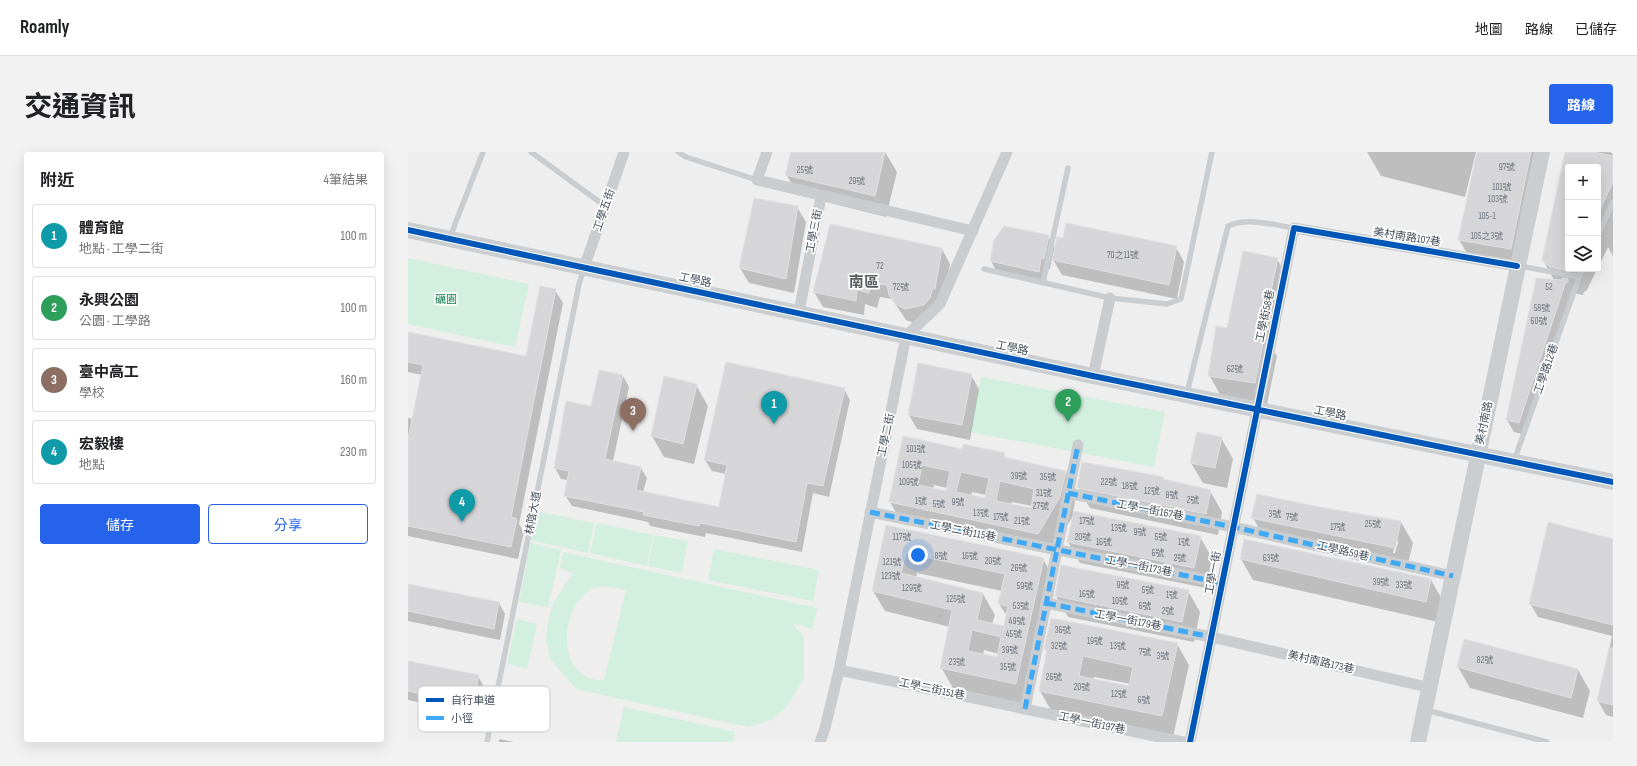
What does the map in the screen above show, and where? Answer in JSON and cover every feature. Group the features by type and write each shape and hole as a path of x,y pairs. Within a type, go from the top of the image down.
{"street":[{"name":"工學五街","path":"584,268 624,152"},
{"path":"757,180 767,152"},
{"path":"906,336 940,304 1007,152"},
{"name":"美村南路","path":"1418,742 1542,152"},
{"name":"工學三街","path":"757,180 821,197 799,312"},
{"path":"821,197 973,231"},
{"name":"美村南路107巷","path":"1294,228 1517,266"},
{"name":"工學街58巷","path":"1256,408 1294,228"},
{"name":"工學路","path":"408,230 799,312 1093,376 1256,408 1613,482"},
{"path":"1093,376 1110,298"},
{"name":"工學二街","path":"820,742 825,728 839,670 906,336"},
{"name":"工學一街","path":"1190,742 1256,408"},
{"path":"1025,709 1078,445"},
{"name":"工學一街167巷","path":"1068,494 1233,526"},
{"name":"工學二街115巷","path":"870,512 1057,550"},
{"name":"工學路59巷","path":"1233,526 1453,576"},
{"name":"工學一街173巷","path":"1057,550 1222,583"},
{"name":"工學一街179巷","path":"1046,603 1211,636"},
{"name":"美村南路173巷","path":"1211,636 1430,688"},
{"name":"工學二街151巷","path":"839,670 1025,709"},
{"name":"工學一街197巷","path":"1025,709 1183,742"}],"lane":[{"path":"449,239 483,152"},
{"path":"532,152 605,206"},
{"path":"678,152 686,157 757,180"},
{"path":"984,269 1110,298 1167,304 1181,299 1212,152"},
{"path":"1043,283 1068,168"},
{"path":"1601,228 1613,202"},
{"name":"美村南路107巷","path":"1186,394 1228,226 1237,222 1251,222 1294,228"},
{"path":"1517,266 1579,277"},
{"name":"林陰大道","path":"498,686 579,284 584,268"},
{"name":"工學路12巷","path":"1514,461 1581,272"},
{"path":"1425,710 1547,742"},
{"name":"林陰大道","path":"487,742 489,732"}],"green space":[{"name":"礪園","path":"408,258 529,284 515,347 408,324"},
{"path":"981,377 1165,412 1154,467 970,432"},
{"path":"536,511 594,523 588,553 530,540"},
{"path":"597,523 653,535 647,566 590,553"},
{"path":"654,535 688,541 682,573 648,566"},
{"path":"530,543 561,550 548,607 519,602"},
{"path":"714,549 819,570 813,601 708,580"},
{"path":"563,552 817,608 813,629 792,623 804,637 804,678 786,708 771,720 748,727 576,689 550,659 546,640 548,621 553,603 573,573 560,568","holes":["597,587 609,587 626,590 604,680 589,678 579,671 572,662 568,650 567,638 571,614 584,595 591,589"]},
{"path":"517,619 537,624 527,669 507,664"},
{"path":"624,707 735,732 733,742 616,742"}],"building":[{"path":"791,152 885,152 875,196 785,175"},
{"path":"1477,152 1531,152 1511,249 1458,240"},
{"path":"1565,152 1593,152 1613,156 1613,182 1601,208 1601,164 1565,164 1565,270 1550,267 1542,260"},
{"path":"754,198 798,206 786,279 739,268"},
{"path":"1066,223 1177,246 1169,285 1052,260 1057,237 1063,238"},
{"path":"830,224 942,248 935,289 932,289 930,298 924,305 905,309 897,305 889,295 887,285 871,283 869,293 857,290 856,301 813,292"},
{"path":"1004,226 1049,235 1044,259 1041,258 1039,272 990,261 994,240"},
{"path":"1243,251 1278,258 1262,334 1265,334 1255,383 1208,376 1216,326 1227,328"},
{"path":"1536,278 1564,280 1562,278 1568,279 1568,283 1566,281 1519,423 1506,420"},
{"path":"540,286 556,289 511,517 517,519 511,547 408,526 408,439 423,365 408,362 408,332 526,356"},
{"path":"726,362 845,388 823,486 807,483 796,542 700,523 699,526 643,515 644,512 564,496 569,471 554,468 566,401 591,406 599,370 623,375 605,459 641,467 636,490 719,507 727,465 704,460"},
{"path":"918,363 972,374 962,425 908,415"},
{"path":"664,376 697,384 683,444 651,436"},
{"path":"1197,432 1222,437 1215,468 1190,463"},
{"path":"903,436 962,449 963,444 1005,453 1004,457 1066,471 1060,497 1038,534 889,502","holes":["922,465 950,471 946,491 918,485","961,472 989,478 985,498 956,492","1000,481 1034,489 1031,508 996,501"]},
{"path":"1082,462 1164,477 1163,479 1211,490 1206,514 1077,488"},
{"path":"1257,494 1314,506 1401,521 1395,548 1251,518"},
{"path":"1074,511 1201,536 1194,568 1067,542"},
{"path":"1548,522 1613,539 1613,625 1529,604"},
{"path":"886,525 1044,558 1016,684 940,668 952,610 872,591","holes":["906,553 1005,574 998,604 1008,606 1004,626 977,620 983,593 901,573","972,630 1001,637 997,657 968,651"]},
{"path":"1244,539 1431,579 1426,602 1240,559"},
{"path":"1061,565 1189,590 1182,622 1055,596"},
{"path":"408,584 499,602 494,629 408,611"},
{"path":"1051,618 1178,643 1162,716 1039,691 1047,650 1044,649","holes":["1083,656 1133,667 1129,686 1079,676"]},
{"path":"1464,639 1578,669 1571,698 1457,667"},
{"path":"1609,648 1613,648 1613,705 1597,701"},
{"path":"408,661 479,675 477,686 418,686 418,693 408,691"}],"marked path":[{"path":"1025,709 1078,445"},
{"path":"1068,493 1233,527 1453,576"},
{"path":"870,512 1222,583"},
{"path":"1046,603 1211,637"}],"cycle path":[{"path":"1190,742 1294,228 1517,266"},
{"path":"408,230 1093,376 1613,482"}],"place":[{"name":"永興公園","path":"1068,422"},
{"name":"體育館","path":"774,424"},
{"name":"臺中高工","path":"633,431"},
{"name":"宏毅樓","path":"462,522"}],"district":[{"name":"南區","path":"864,282"}]}
